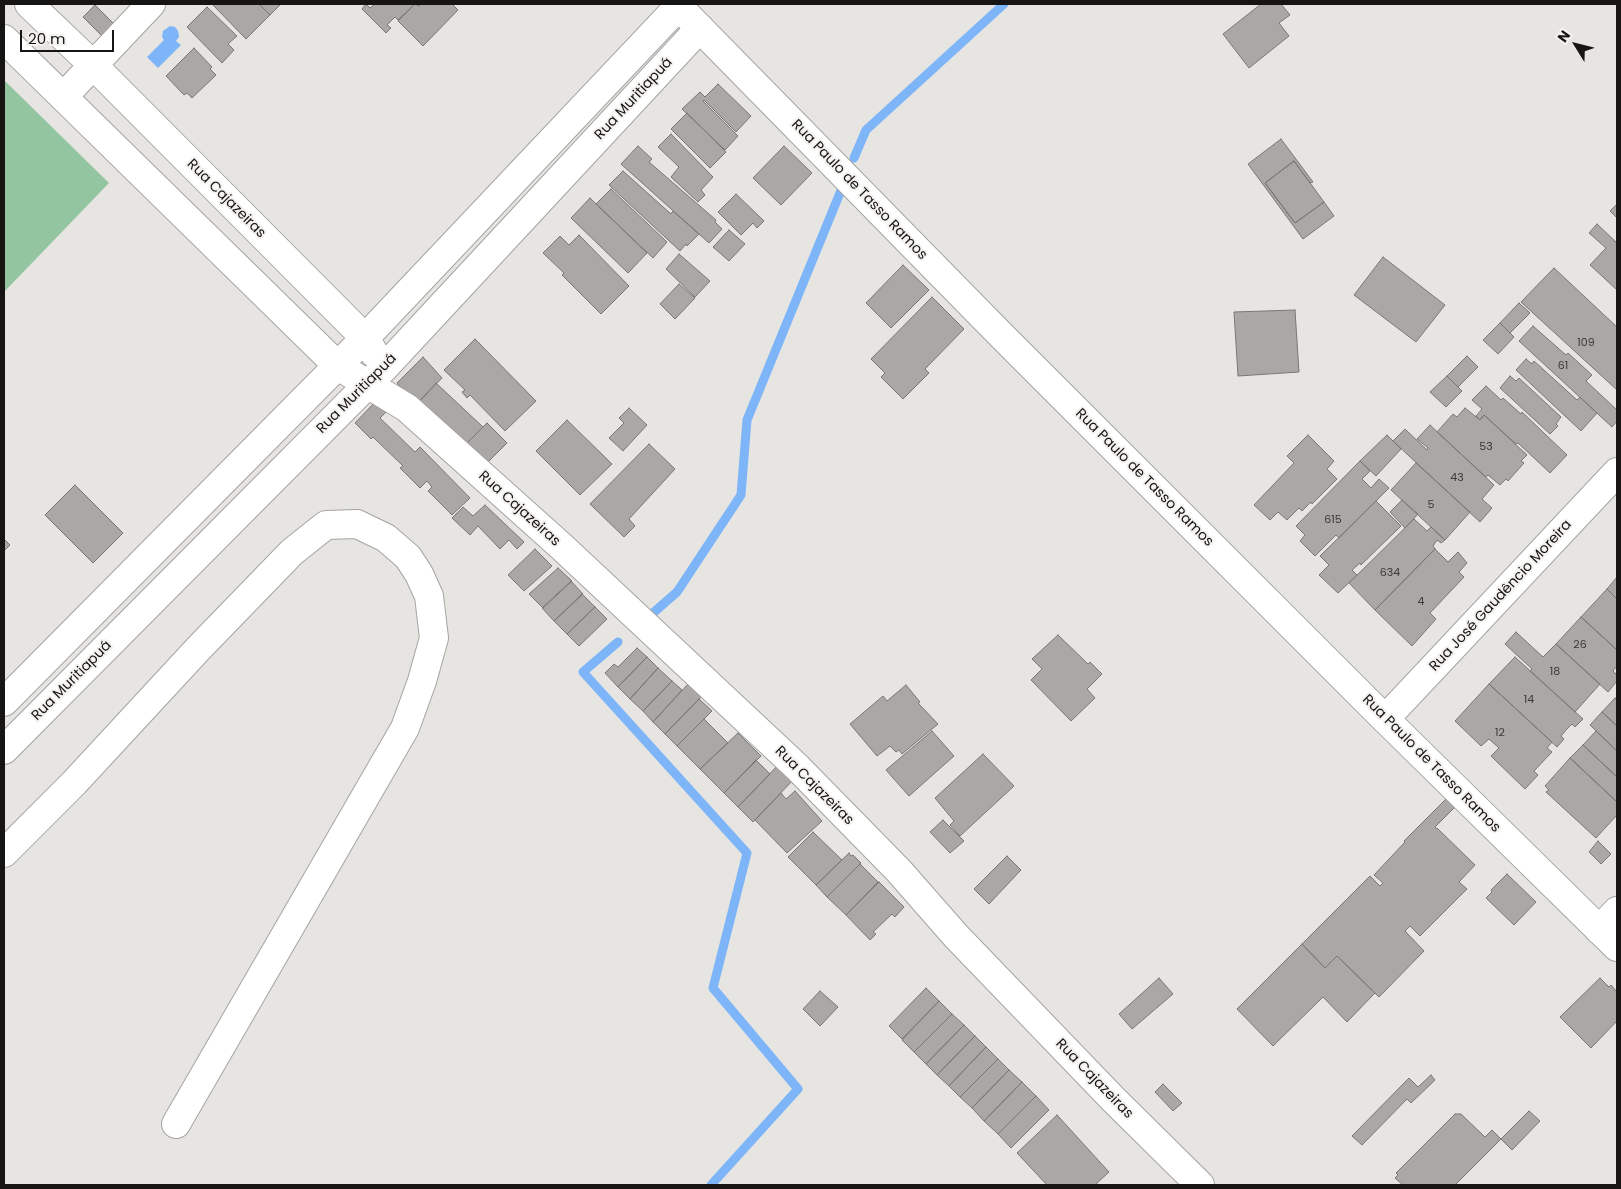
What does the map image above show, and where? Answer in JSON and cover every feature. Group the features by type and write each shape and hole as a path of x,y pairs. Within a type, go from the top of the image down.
{"street":[{"name":"Rua Cajazeiras","path":"28,4 92,65 365,338 376,376 407,408 562,547 797,767 899,871 956,936 1113,1099 1200,1185"},
{"path":"63,97 152,4"},
{"path":"41,712 8,690 338,366 678,5"},
{"name":"Rua Paulo de Tasso Ramos","path":"678,5 999,333 1385,719 1611,930"},
{"name":"Rua Muritiapuá","path":"4,750 376,376 700,28"},
{"name":"Rua Cajazeiras","path":"4,40 338,366 376,376"},
{"name":"Rua José Gaudêncio Moreira","path":"1385,719 1617,472"},
{"path":"4,853 292,552 326,525 357,524 386,538 408,557 420,574 429,596 434,638 422,681 405,728 176,1124"}],"green space":[{"path":"4,80 109,183 4,292"}],"water":[{"path":"170,26 175,27 178,31 179,37 176,41 181,45 158,68 147,57 164,40 162,37 163,31"}],"building":[{"path":"212,4 259,4 270,15 246,39"},
{"path":"259,4 281,4 270,15"},
{"path":"366,4 370,8 375,4 415,4 398,20 395,17 387,25 391,28 386,33 362,9"},
{"path":"415,4 419,6 421,4 452,4 458,10 423,46 398,21"},
{"path":"1261,4 1281,4 1290,15 1279,23 1289,36 1249,68 1223,34"},
{"path":"95,5 114,24 102,36 83,17"},
{"path":"207,7 237,36 228,44 234,50 222,63 187,27"},
{"path":"194,48 212,67 210,69 216,75 192,98 187,93 184,95 166,76"},
{"path":"718,84 751,116 736,132 703,101 738,136 725,150 682,109 700,92 705,97"},
{"path":"687,113 726,152 710,168 671,129"},
{"path":"671,134 713,177 701,190 705,195 698,202 671,177 679,167 658,147"},
{"path":"1281,139 1313,182 1310,183 1294,161 1265,183 1295,223 1324,202 1334,216 1303,239 1248,164"},
{"path":"638,146 652,159 649,162 716,220 715,222 722,229 709,243 621,164"},
{"path":"784,146 812,173 781,205 753,178"},
{"path":"1294,161 1324,202 1295,223 1265,183"},
{"path":"623,171 671,214 673,211 699,234 680,251 609,185"},
{"path":"611,189 667,242 653,258 596,204"},
{"path":"736,194 764,221 757,228 753,223 741,235 718,212"},
{"path":"590,198 647,253 628,273 571,218"},
{"path":"1617,204 1617,218 1610,211"},
{"path":"1597,224 1617,243 1617,290 1590,265 1606,248 1589,233"},
{"path":"729,230 745,244 729,261 713,247"},
{"path":"579,235 629,286 601,314 543,253 560,236 569,245"},
{"path":"679,254 710,281 695,297 666,269"},
{"path":"1383,257 1445,305 1416,342 1354,295"},
{"path":"903,265 929,290 891,328 866,303"},
{"path":"1554,268 1617,327 1617,390 1521,302"},
{"path":"679,284 695,298 675,319 660,304"},
{"path":"932,297 964,329 925,369 929,373 903,399 881,377 885,373 871,359"},
{"path":"1519,303 1530,313 1510,333 1500,323"},
{"path":"1295,310 1299,372 1238,376 1234,312"},
{"path":"1500,323 1514,337 1498,354 1483,340"},
{"path":"1533,326 1566,355 1568,353 1592,375 1586,381 1617,410 1617,421 1612,427 1519,341"},
{"path":"475,339 536,401 505,431 470,395 467,398 462,392 465,390 444,370"},
{"path":"1467,356 1478,367 1458,387 1447,376"},
{"path":"423,357 442,378 416,405 397,383"},
{"path":"1526,359 1532,364 1534,361 1577,400 1580,397 1597,413 1581,431 1516,370"},
{"path":"1447,376 1462,391 1446,407 1430,392"},
{"path":"1510,376 1516,381 1519,378 1561,417 1556,424 1558,426 1550,434 1500,388"},
{"path":"436,383 483,427 463,447 416,405"},
{"path":"1486,386 1501,400 1503,398 1521,414 1522,412 1567,455 1550,473 1484,415 1480,420 1476,416 1482,409 1472,400"},
{"path":"375,402 387,411 380,418 415,452 420,447 470,498 452,515 428,491 432,487 427,481 420,488 400,468 403,466 373,437 371,439 355,423"},
{"path":"629,408 647,425 623,451 609,438 624,423 619,418"},
{"path":"1465,408 1480,420 1484,415 1527,455 1521,461 1524,463 1508,481 1506,479 1500,485 1488,475 1486,477 1437,432 1453,414 1457,417"},
{"path":"567,420 612,464 580,495 536,451"},
{"path":"487,423 507,443 482,468 463,447"},
{"path":"1430,425 1494,485 1482,499 1492,508 1480,522 1393,441 1405,429 1427,450 1428,448 1417,439"},
{"path":"1308,435 1334,461 1327,469 1337,479 1312,504 1311,502 1302,511 1299,508 1287,520 1278,512 1270,520 1254,505 1294,463 1287,456"},
{"path":"1387,435 1401,449 1376,476 1360,461"},
{"path":"649,444 675,469 629,519 635,526 624,537 590,504"},
{"path":"1360,461 1370,471 1362,479 1371,488 1379,479 1389,488 1339,538 1336,535 1315,556 1300,541 1305,535 1296,526"},
{"path":"1416,463 1470,512 1445,540 1391,490"},
{"path":"75,485 123,533 93,563 45,515"},
{"path":"1402,500 1418,514 1405,528 1390,512"},
{"path":"1376,501 1401,526 1361,565 1360,563 1352,570 1357,575 1338,593 1319,575 1329,565 1320,556"},
{"path":"485,505 524,542 517,549 509,540 500,549 478,526 470,535 452,518 463,507 473,516"},
{"path":"1414,519 1427,531 1431,527 1445,540 1441,543 1437,540 1433,546 1435,549 1375,610 1349,583"},
{"path":"4,539 10,545 4,551"},
{"path":"535,549 552,566 524,591 508,575"},
{"path":"1435,549 1448,562 1458,552 1467,563 1459,572 1464,577 1430,613 1436,619 1412,646 1375,610"},
{"path":"558,568 572,581 543,608 529,594"},
{"path":"1617,577 1617,599 1607,589"},
{"path":"571,581 583,594 554,621 542,608"},
{"path":"1607,589 1617,599 1617,650 1581,617"},
{"path":"582,594 595,607 567,634 554,621"},
{"path":"595,607 607,619 579,646 567,634"},
{"path":"1581,617 1617,650 1617,669 1616,667 1613,671 1617,675 1617,681 1608,692 1556,644"},
{"path":"1516,632 1543,657 1556,644 1600,684 1575,712 1530,671 1532,669 1505,644"},
{"path":"1058,635 1088,664 1090,662 1102,674 1087,689 1095,698 1071,721 1031,680 1042,669 1032,659"},
{"path":"637,648 647,657 618,687 605,673 614,664 618,667"},
{"path":"647,657 658,668 630,699 618,687"},
{"path":"1515,657 1583,719 1575,727 1572,724 1566,730 1561,736 1564,739 1557,747 1489,684"},
{"path":"658,668 672,681 643,711 630,699"},
{"path":"672,681 682,690 653,722 643,711"},
{"path":"689,683 702,696 665,734 653,722"},
{"path":"1489,684 1552,742 1547,748 1552,752 1534,771 1538,775 1525,789 1491,756 1499,748 1489,739 1481,746 1455,721"},
{"path":"906,685 920,702 918,703 938,724 902,754 899,750 896,752 890,746 877,756 850,724 883,696 887,701"},
{"path":"1615,698 1617,701 1617,726 1602,712"},
{"path":"699,699 712,711 677,746 665,734"},
{"path":"1602,712 1617,726 1617,751 1590,725"},
{"path":"704,719 728,743 700,769 677,746"},
{"path":"932,731 954,756 909,796 886,770"},
{"path":"1596,731 1617,751 1617,777 1583,745"},
{"path":"738,733 761,756 724,793 700,769"},
{"path":"1583,745 1617,777 1617,802 1570,758"},
{"path":"983,754 1014,786 960,836 950,825 954,821 935,798"},
{"path":"1570,758 1617,802 1617,815 1596,838 1546,792 1549,790 1545,786"},
{"path":"756,760 770,774 738,807 724,793"},
{"path":"780,763 795,778 753,822 738,807"},
{"path":"795,791 822,821 787,853 755,820 781,793 786,799"},
{"path":"1446,799 1455,807 1435,827 1475,865 1459,882 1467,889 1420,936 1410,926 1405,931 1424,951 1379,997 1337,956 1325,968 1302,944 1370,876 1380,886 1383,883 1374,875 1404,841"},
{"path":"943,820 964,841 950,853 930,832"},
{"path":"813,832 842,860 816,885 788,857"},
{"path":"1598,841 1611,854 1601,864 1589,852"},
{"path":"849,853 861,863 827,897 816,885"},
{"path":"1007,856 1021,870 989,904 974,889"},
{"path":"860,864 878,882 846,915 827,897"},
{"path":"1507,874 1536,902 1514,925 1486,898 1492,892 1491,890"},
{"path":"879,882 904,907 895,917 892,914 873,932 876,934 870,940 846,915"},
{"path":"1302,944 1325,968 1337,956 1375,993 1347,1022 1323,997 1273,1046 1237,1009"},
{"path":"1159,978 1173,994 1132,1029 1119,1014"},
{"path":"1600,978 1609,987 1611,985 1617,992 1617,1021 1591,1048 1560,1017"},
{"path":"926,988 939,1001 902,1039 889,1026"},
{"path":"820,991 838,1007 820,1026 803,1009"},
{"path":"939,1001 952,1014 914,1052 902,1040"},
{"path":"952,1014 964,1025 926,1064 914,1052"},
{"path":"964,1025 975,1036 937,1075 926,1064"},
{"path":"975,1036 986,1047 949,1086 937,1075"},
{"path":"986,1047 998,1059 960,1097 949,1086"},
{"path":"998,1059 1009,1070 972,1108 960,1097"},
{"path":"1009,1070 1022,1082 984,1121 972,1108"},
{"path":"1431,1075 1435,1080 1411,1103 1407,1099 1362,1145 1352,1136 1409,1078 1418,1087"},
{"path":"1022,1082 1036,1096 998,1134 984,1121"},
{"path":"1163,1084 1182,1103 1173,1111 1155,1092"},
{"path":"1036,1096 1049,1110 1011,1148 998,1134"},
{"path":"1529,1111 1540,1121 1512,1150 1501,1139"},
{"path":"1455,1114 1461,1114 1485,1137 1492,1130 1501,1139 1455,1185 1403,1185 1395,1178 1398,1175 1396,1173"},
{"path":"1057,1115 1109,1172 1095,1185 1047,1185 1017,1153"}],"waterway":[{"path":"854,158 866,130 1004,4"},
{"path":"653,613 677,592 741,495 747,420 842,188"},
{"path":"618,642 583,672 747,853 713,988 798,1089 711,1185"}]}
